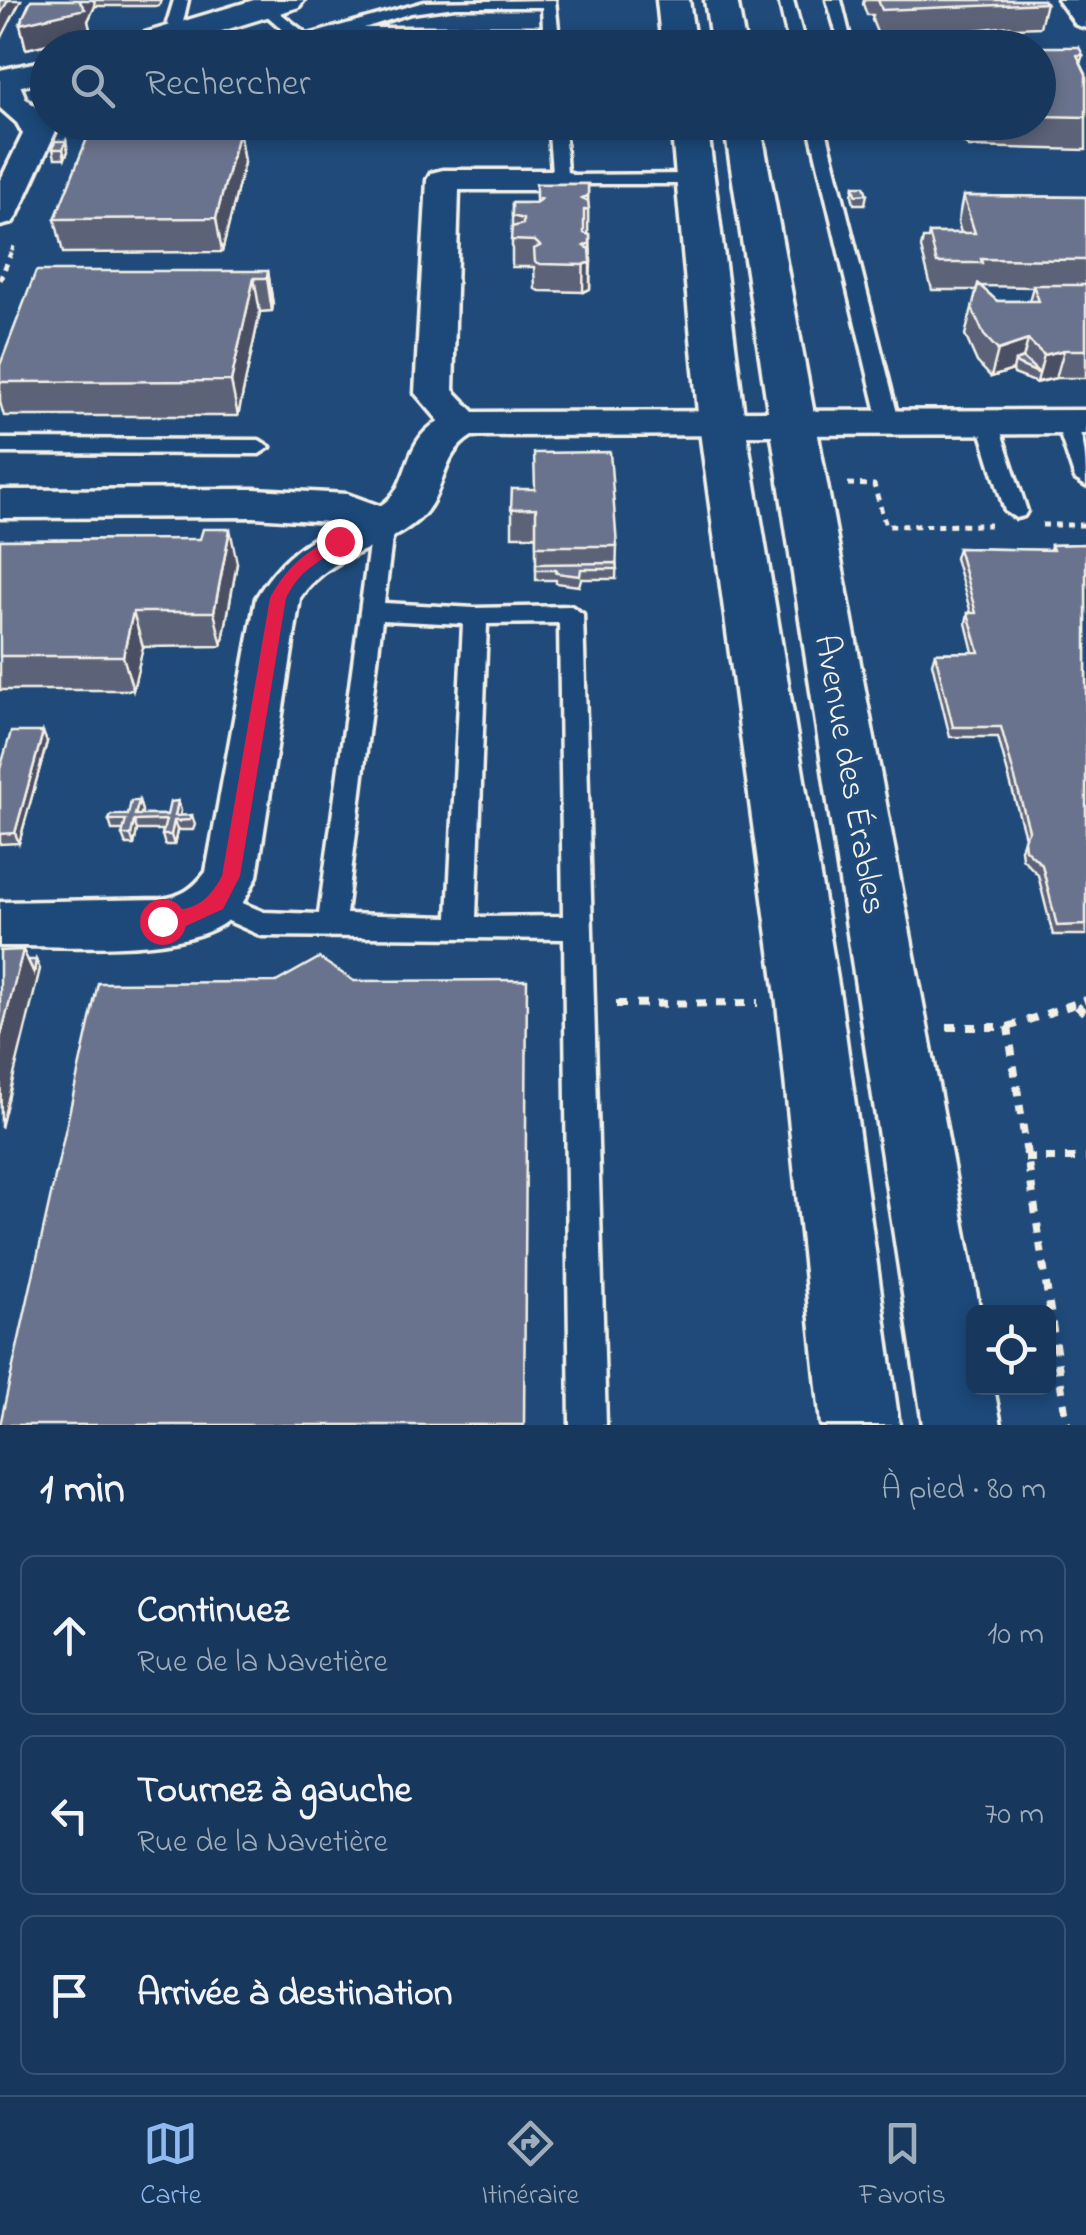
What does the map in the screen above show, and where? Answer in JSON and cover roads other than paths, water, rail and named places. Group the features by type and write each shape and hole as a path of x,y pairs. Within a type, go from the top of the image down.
{"main road":[{"path":"184,30 276,8 335,0"},
{"path":"673,0 677,30"},
{"path":"698,0 719,30"},
{"path":"721,0 726,30"},
{"path":"3,86 30,90"},
{"name":"Avenue des Érables","path":"691,140 722,424 809,1003 860,1425"},
{"name":"Avenue des Érables","path":"745,140 962,1425"}],"street":[{"path":"1072,0 1086,19"},
{"path":"0,216 30,131"},
{"path":"464,424 434,393 443,180 558,180"},
{"path":"0,924 162,921 186,918 216,903 231,876 278,598 288,577 311,556 404,513 420,496 430,446 444,432 464,424 1076,422"},
{"path":"0,504 348,508 383,523"}],"lane":[{"path":"786,0 794,30"},
{"path":"834,0 844,30"},
{"path":"350,30 364,20 429,5 549,2 550,30"},
{"path":"276,8 297,30"},
{"path":"557,140 558,180 696,179"},
{"path":"820,140 889,421"},
{"path":"987,420 1016,521"},
{"path":"1076,422 1086,479"},
{"path":"0,446 259,448"},
{"path":"331,926 383,523"},
{"path":"371,610 475,616 572,614 588,1425"},
{"path":"462,929 475,616"},
{"path":"216,903 262,924 462,929 577,927"}]}
